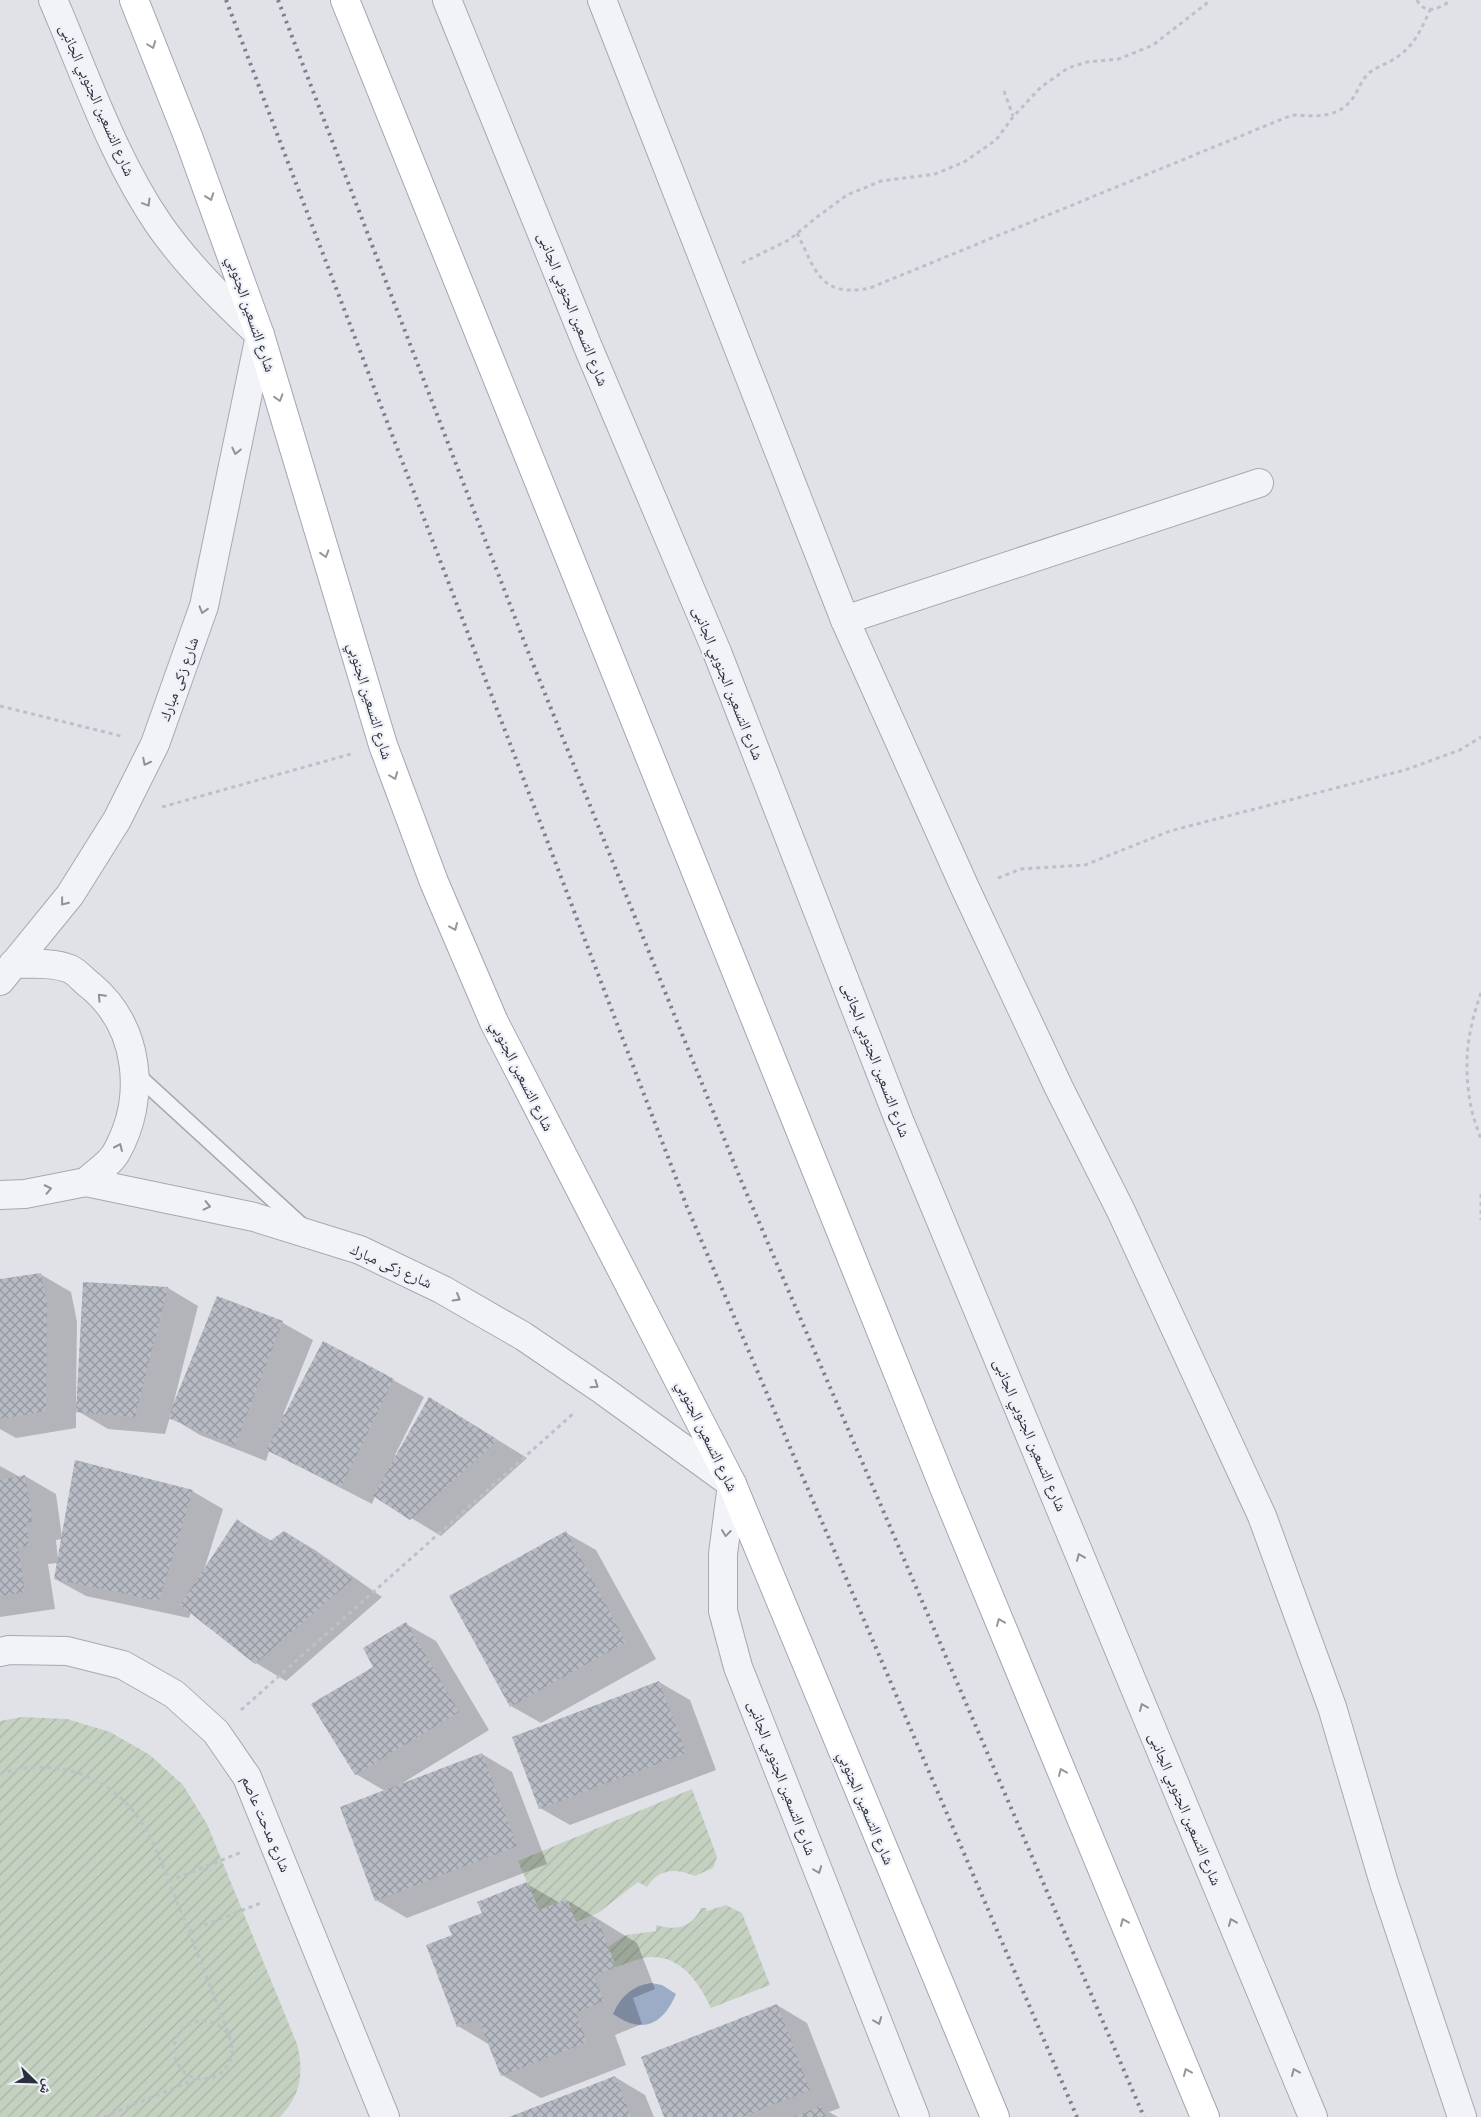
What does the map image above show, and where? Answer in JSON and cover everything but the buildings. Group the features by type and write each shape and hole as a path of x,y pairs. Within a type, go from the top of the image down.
{"main road":[{"name":"شارع التسعين الجنوبي","path":"134,0 189,139 260,335 383,745 434,882 494,1022 732,1484 995,2117"},
{"path":"345,0 945,1490 1206,2117"}],"street":[{"name":"شارع التسعين الجنوبي الجانبى","path":"53,0 123,163 160,226 205,282 260,335"},
{"name":"شارع التسعين الجنوبي الجانبى","path":"447,0 588,347 717,652 899,1120 1313,2117"},
{"path":"602,0 845,620 966,890 1059,1088 1121,1211 1262,1516 1332,1707 1384,1883 1462,2117"},
{"name":"شارع زكى مبارك","path":"6,973 70,895 116,820 155,744 204,606 260,335"},
{"path":"845,620 1259,482"},
{"path":"6,973 38,964 70,969 103,997 126,1032 136,1074 132,1116 116,1155 86,1182"},
{"name":"شارع زكى مبارك","path":"0,1195 26,1194 86,1182 158,1198 203,1205 360,1250 443,1290 523,1336 601,1389 732,1484"},
{"name":"شارع التسعين الجنوبي الجانبى","path":"732,1484 723,1554 723,1611 738,1666 915,2117"},
{"name":"شارع مدحت عاصم","path":"0,1652 9,1650 67,1651 123,1666 174,1694 216,1732 247,1777 385,2117"}],"lane":[{"path":"136,1074 312,1236"}],"path":[{"path":"712,278 789,240 847,195 882,181 935,174 964,162 996,140 1013,116 1041,87 1068,68 1087,62 1119,59 1153,44 1210,0"},
{"path":"1418,0 1419,4 1430,10 1441,8 1451,0"},
{"path":"797,234 818,276 833,288 850,292 870,288 1292,114 1325,116 1339,110 1352,100 1367,74 1394,59 1408,48 1419,34 1430,10"},
{"path":"1004,91 1013,116"},
{"path":"0,706 155,744"},
{"path":"966,890 1021,869 1085,865 1170,831 1405,770 1460,750 1481,738"},
{"path":"116,820 383,745"},
{"path":"1481,993 1470,1024 1466,1058 1471,1109 1481,1140"},
{"path":"1481,1194 1481,1220"},
{"path":"216,1732 601,1389"},
{"path":"0,1774 29,1768 48,1767 87,1775 121,1797 146,1829 230,2037 233,2054 226,2069 212,2078 196,2079 104,2117"},
{"path":"168,1881 273,1840"},
{"path":"188,1931 294,1891"},
{"path":"196,2079 183,2072 174,2059 174,2044 180,2031 192,2022 207,2020 221,2026 230,2037"}],"green space":[{"path":"22,1717 67,1719 110,1732 150,1755 183,1785 207,1824 297,2044 300,2065 299,2083 287,2109 280,2117 0,2117 0,1721"},
{"path":"692,1789 717,1857 713,1868 695,1876 688,1873 668,1871 657,1876 647,1887 638,1882 598,1913 576,1922 567,1899 539,1910 518,1861"},
{"path":"726,1905 742,1913 770,1985 711,2008 695,1981 680,1966 671,1961 650,1957 616,1967 608,1947 626,1935 656,1931 656,1925 677,1928 693,1920 701,1908 706,1908 707,1911"}],"water":[{"path":"644,1984 662,1985 676,1994 658,2020 650,2024 633,2024 613,2014 628,1993"}],"railway":[{"path":"226,0 687,1207 1077,2117"},
{"path":"278,0 527,649 740,1178 1144,2117"}]}
